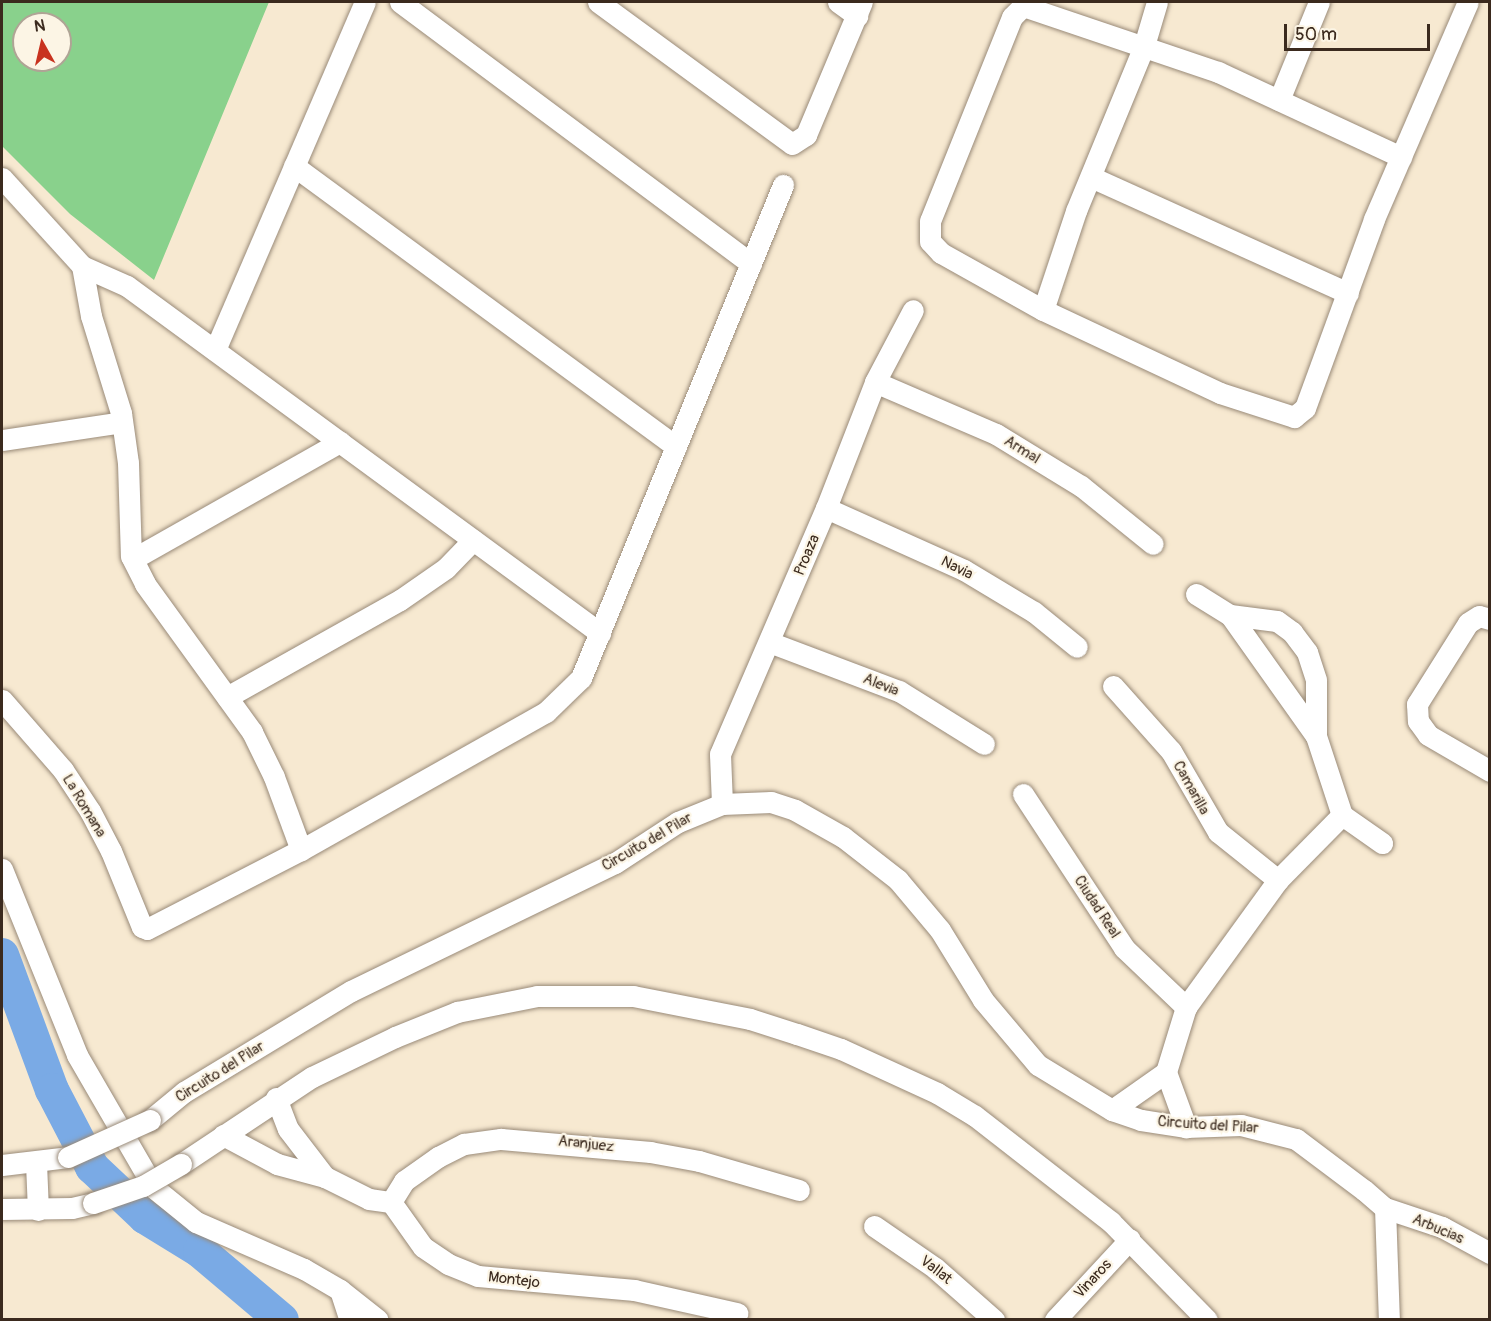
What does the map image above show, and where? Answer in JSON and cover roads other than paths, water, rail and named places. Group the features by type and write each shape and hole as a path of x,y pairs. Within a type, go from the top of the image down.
{"street":[{"path":"215,350 365,2"},
{"path":"400,2 751,264"},
{"path":"598,2 792,144 806,135 860,9 838,2"},
{"path":"1043,310 1091,177 1144,46 1157,2"},
{"path":"1279,100 1319,2"},
{"path":"1401,157 1218,72 1030,7 1016,10 930,221 930,241 942,253 1043,310 1220,393 1294,417 1305,408 1460,4"},
{"path":"294,166 676,447"},
{"path":"1091,177 1348,293"},
{"path":"2,178 82,266 127,286 600,633"},
{"path":"82,266 91,316 122,422 132,559 145,584 227,697 261,750 301,850 546,712 581,678 783,185"},
{"name":"Proaza","path":"722,804 720,754 826,508 875,382 913,310"},
{"name":"Armal","path":"875,382 996,434 1081,486 1153,544"},
{"path":"2,440 122,422"},
{"path":"132,559 340,442"},
{"name":"Navia","path":"826,508 964,570 1034,612 1077,647"},
{"path":"227,697 400,600 446,568 473,540"},
{"path":"1196,594 1230,615 1316,736 1342,815 1382,843"},
{"path":"1230,615 1277,621 1292,632 1307,652 1316,680 1316,736"},
{"path":"1490,619 1479,616 1468,623 1417,704 1418,721 1428,735 1490,771"},
{"name":"Alevia","path":"769,642 899,691 984,744"},
{"name":"Camarilla","path":"1113,687 1171,751 1218,832 1278,880"},
{"name":"La Romana","path":"2,700 63,770 90,810 111,851 142,927 152,929 301,850"},
{"name":"Ciudad Real","path":"1023,794 1124,948 1186,1007"},
{"name":"Circuito del Pilar","path":"2,1165 68,1158 150,1120 184,1092 351,991 615,863 678,822 722,804 771,802 795,810 868,854 919,903 1015,1042 1038,1065 1112,1110 1141,1120 1186,1127 1241,1125 1296,1139 1321,1154 1385,1208"},
{"path":"1186,1127 1166,1072 1186,1007 1278,880 1342,815"},
{"path":"2,869 77,1055 154,1188 196,1222 253,1244 340,1290 378,1320"},
{"path":"2,1209 38,1210 93,1203 143,1186 181,1164 276,1098 353,1056 457,1012 537,996 633,996 750,1019 841,1049 891,1070 975,1116 1130,1239 1207,1320"},
{"path":"1112,1110 1166,1072"},
{"path":"276,1098 288,1129 325,1177"},
{"path":"223,1136 277,1164 325,1177 369,1198 391,1202"},
{"name":"Aranjuez","path":"391,1202 404,1181 438,1156 464,1144 501,1139 650,1152 699,1161 799,1190"},
{"path":"36,1163 38,1210"},
{"name":"Montejo","path":"391,1202 423,1246 447,1264 478,1276 634,1290 737,1312"},
{"path":"1385,1208 1389,1320"},
{"name":"Arbucias","path":"1385,1208 1442,1227 1490,1253"},
{"name":"Vallat","path":"874,1226 935,1268 994,1320"},
{"name":"Vinaros","path":"1055,1320 1130,1239"},
{"path":"340,1290 350,1320"}],"waterway":[{"path":"2,955 52,1090 92,1167 145,1217 200,1251 282,1320"}]}
